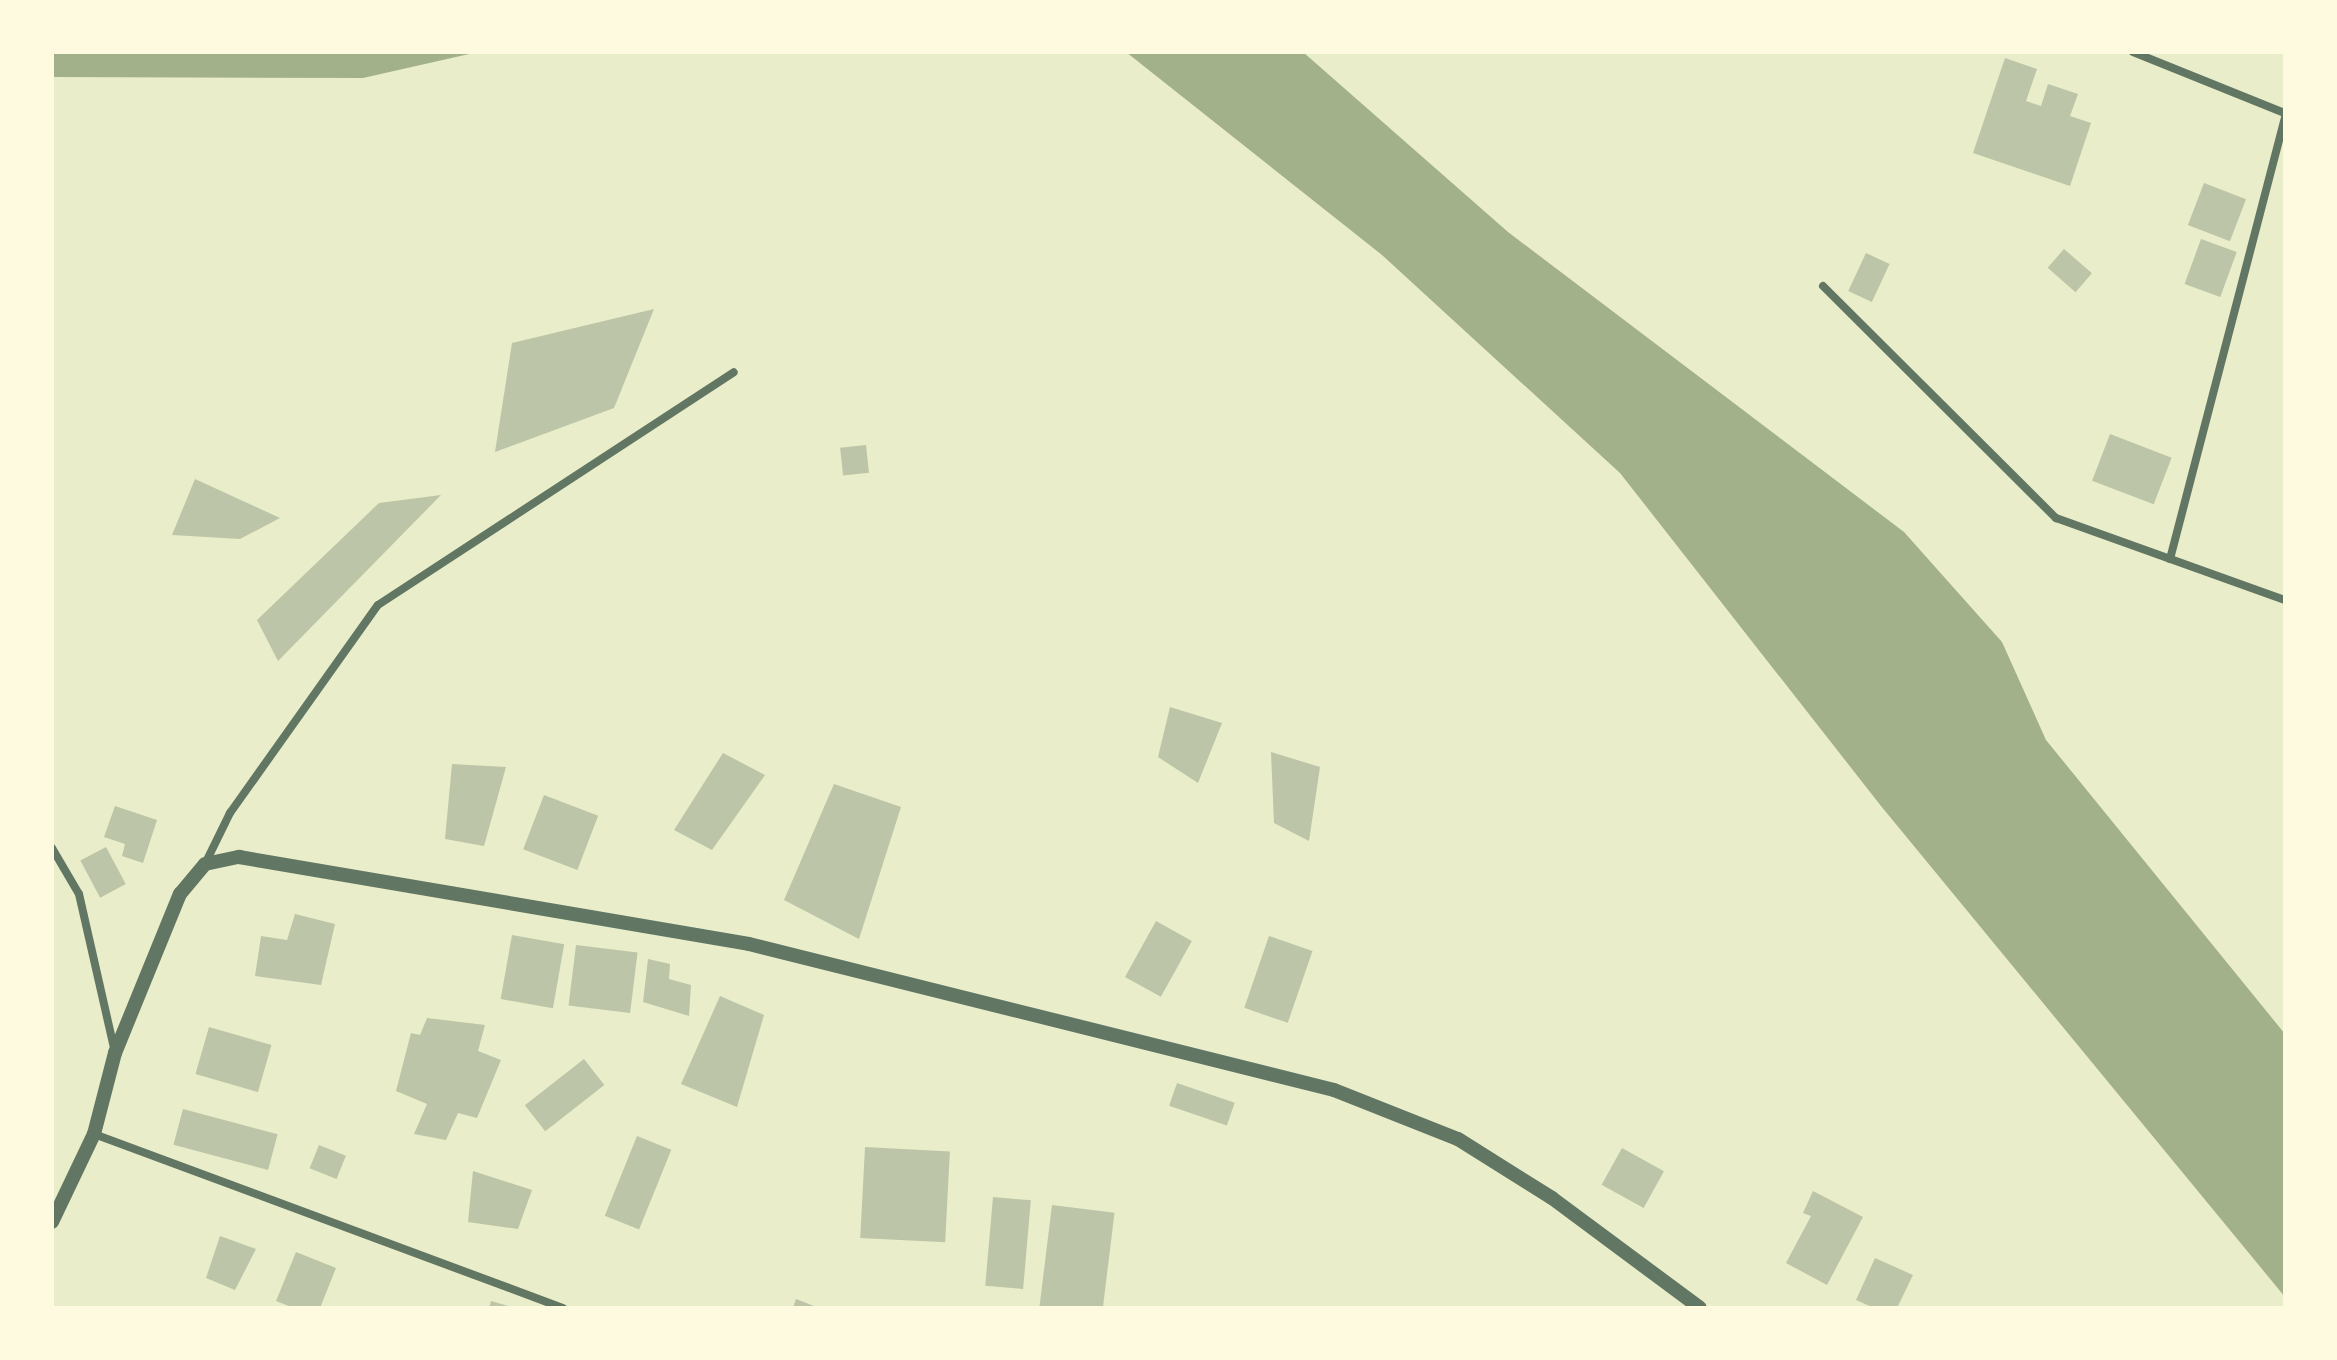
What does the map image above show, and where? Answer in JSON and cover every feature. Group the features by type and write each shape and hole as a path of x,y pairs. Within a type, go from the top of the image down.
{"street":[{"path":"2133,52 2285,114 2170,559"},
{"path":"1823,286 2056,518 2285,600"},
{"path":"52,1222 94,1134 115,1053 180,894 205,864 230,813 378,605 734,372"},
{"path":"52,848 79,894 115,1053"},
{"path":"205,864 239,857 749,944 1334,1090 1458,1139 1552,1198 1700,1308"},
{"path":"94,1134 563,1308"}],"shaded area":[{"path":"52,52 478,52 363,78 52,77"},
{"path":"1126,52 1303,52 1508,232 1904,532 2002,642 2046,740 2285,1034 2285,1297 1881,806 1620,473 1382,255"}],"building":[{"path":"2005,58 2037,69 2026,101 2041,106 2048,84 2078,94 2070,116 2091,123 2070,186 1973,153"},
{"path":"2204,183 2246,199 2230,241 2188,225"},
{"path":"2201,239 2237,252 2220,297 2185,284"},
{"path":"2064,249 2092,273 2076,292 2048,268"},
{"path":"1866,253 1890,264 1872,302 1848,291"},
{"path":"654,309 614,408 495,452 512,343"},
{"path":"2110,434 2172,458 2154,504 2092,481"},
{"path":"866,445 869,473 843,476 840,448"},
{"path":"195,479 280,518 240,539 172,535"},
{"path":"441,495 278,661 257,620 379,503"},
{"path":"1170,707 1222,723 1198,783 1158,757"},
{"path":"1271,752 1320,767 1309,841 1274,823"},
{"path":"723,753 765,775 712,850 674,830"},
{"path":"452,764 506,767 484,846 445,839"},
{"path":"834,784 901,807 859,939 784,900"},
{"path":"544,795 598,816 577,870 523,849"},
{"path":"115,806 157,820 143,863 122,856 125,844 104,837"},
{"path":"106,847 126,884 100,898 80,861"},
{"path":"295,914 335,924 321,985 255,976 261,936 287,940"},
{"path":"1156,921 1192,941 1161,997 1125,977"},
{"path":"512,935 564,944 553,1008 501,999"},
{"path":"1269,936 1312,951 1288,1023 1244,1008"},
{"path":"576,945 638,953 630,1013 569,1006"},
{"path":"648,959 670,964 669,979 691,985 689,1016 643,1002"},
{"path":"720,996 764,1015 737,1107 681,1084"},
{"path":"427,1018 485,1025 478,1051 501,1060 477,1118 458,1113 446,1140 414,1134 427,1104 396,1091 411,1033 420,1035"},
{"path":"209,1027 271,1045 258,1092 195,1074"},
{"path":"584,1059 604,1085 545,1131 525,1105"},
{"path":"1177,1083 1235,1103 1227,1126 1169,1106"},
{"path":"183,1109 278,1134 268,1170 173,1145"},
{"path":"637,1136 671,1150 639,1230 605,1216"},
{"path":"319,1145 346,1156 337,1179 310,1168"},
{"path":"865,1147 950,1151 945,1242 860,1238"},
{"path":"1622,1148 1664,1171 1644,1208 1602,1185"},
{"path":"473,1171 532,1190 518,1229 468,1222"},
{"path":"1813,1191 1863,1217 1827,1285 1786,1263 1811,1216 1803,1213"},
{"path":"993,1197 1031,1200 1023,1289 985,1286"},
{"path":"1052,1205 1115,1213 1103,1308 1039,1308"},
{"path":"220,1236 256,1249 235,1290 206,1278"},
{"path":"296,1252 336,1268 320,1308 294,1308 276,1301"},
{"path":"1875,1258 1913,1275 1897,1308 1874,1308 1856,1300"},
{"path":"796,1299 819,1308 793,1308"},
{"path":"491,1301 512,1307 512,1308 489,1308"}]}
